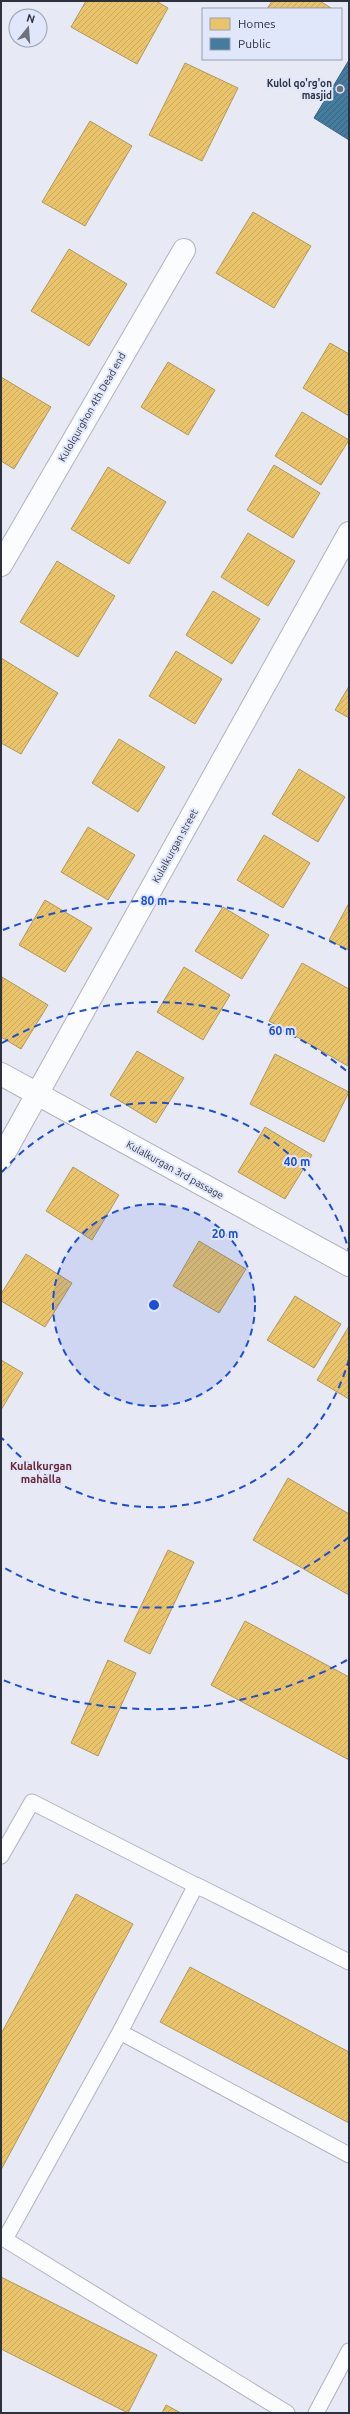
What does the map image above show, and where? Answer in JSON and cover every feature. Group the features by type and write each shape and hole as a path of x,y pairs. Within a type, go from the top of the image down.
{"street":[{"name":"Kulolqurghon 4th Dead end","path":"1,565 184,250"},
{"name":"Kulalkurgan street","path":"1,1159 348,536"},
{"name":"Kulalkurgan 3rd passage","path":"1,1074 349,1265"}],"lane":[{"path":"1,1856 32,1802 349,1962"},
{"path":"204,1889 196,1885 120,2032 3,2238 287,2413"},
{"path":"120,2032 349,2155"},
{"path":"316,2413 349,2351"}],"building: Homes":[{"path":"86,1 156,1 168,8 137,64 71,27"},
{"path":"272,1 320,1 331,8 268,8"},
{"path":"185,63 238,88 202,161 149,135"},
{"path":"90,121 132,146 85,226 42,202"},
{"path":"253,212 311,246 274,308 216,273"},
{"path":"69,249 127,284 89,346 31,311"},
{"path":"330,343 349,354 349,416 303,388"},
{"path":"168,362 215,390 188,435 141,407"},
{"path":"1,377 51,407 14,469 1,461"},
{"path":"302,412 349,440 321,485 275,456"},
{"path":"274,465 320,493 293,538 247,510"},
{"path":"108,467 166,502 129,564 71,529"},
{"path":"248,533 295,561 268,606 221,577"},
{"path":"57,561 115,596 78,657 20,622"},
{"path":"213,591 260,619 232,664 186,635"},
{"path":"176,651 222,679 195,724 149,696"},
{"path":"1,658 58,693 21,754 1,743"},
{"path":"349,686 349,718 335,710"},
{"path":"119,739 165,767 138,812 92,783"},
{"path":"299,769 345,797 318,842 272,814"},
{"path":"88,827 135,855 108,900 61,872"},
{"path":"264,835 310,863 283,908 237,880"},
{"path":"45,900 92,928 65,972 19,945"},
{"path":"349,903 349,950 329,940"},
{"path":"223,907 269,935 242,979 195,951"},
{"path":"302,963 349,989 348,1066 269,1021"},
{"path":"184,967 230,995 203,1040 157,1012"},
{"path":"2,977 48,1005 21,1049 1,1037"},
{"path":"137,1051 184,1078 156,1123 110,1095"},
{"path":"275,1054 349,1092 324,1142 250,1104"},
{"path":"265,1127 312,1155 285,1199 238,1172"},
{"path":"73,1167 119,1195 92,1240 46,1211"},
{"path":"199,1241 246,1269 219,1313 173,1286"},
{"path":"26,1254 72,1283 45,1327 1,1301 1,1294"},
{"path":"295,1296 341,1324 314,1368 267,1340"},
{"path":"349,1326 349,1399 317,1380"},
{"path":"1,1360 23,1373 1,1410"},
{"path":"288,1478 349,1514 349,1595 253,1540"},
{"path":"168,1550 194,1562 150,1654 124,1641"},
{"path":"245,1621 349,1677 349,1760 211,1685"},
{"path":"108,1660 136,1673 98,1756 71,1743"},
{"path":"76,1894 133,1924 1,2170 1,2034"},
{"path":"190,1967 349,2052 349,2123 160,2022"},
{"path":"1,2277 157,2355 128,2413 1,2349"},
{"path":"166,2405 181,2413 162,2413"}],"building: Public":[{"name":"Kulol qo'rg'on masjid","path":"349,60 349,140 314,118"}],"place":[{"name":"Kulol qo'rg'on masjid","path":"340,89"}],"district":[{"name":"Kulalkurgan mahalla","path":"41,1472"}]}
